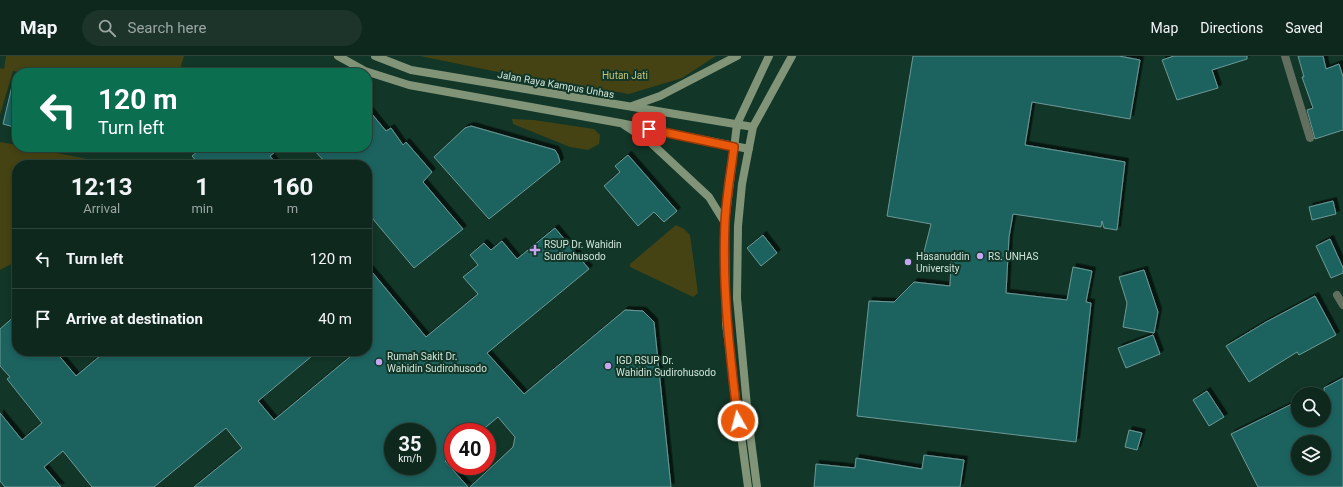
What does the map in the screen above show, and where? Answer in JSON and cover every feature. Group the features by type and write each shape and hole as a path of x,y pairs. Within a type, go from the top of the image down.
{"street":[{"path":"338,56 360,68"},
{"name":"Jalan Raya Kampus Unhas","path":"375,56 411,70 753,127"},
{"path":"631,107 660,96 736,56"},
{"path":"748,487 726,324 725,223 737,124 769,56"},
{"path":"757,487 748,417 736,298 738,226 742,184 753,127 792,56"},
{"path":"1286,56 1310,138"},
{"path":"372,73 409,85 620,123 749,149"},
{"path":"620,123 650,142 688,177 709,197 725,223"},
{"path":"1337,295 1343,305"},
{"path":"726,324 738,323"}],"green space":[{"path":"6,56 184,56 180,68 12,68 12,74 0,115 0,68 4,69"},
{"name":"Hutan Jati","path":"420,56 716,56 682,78 629,94 513,75"},
{"path":"512,119 534,120 594,129 600,135 599,144 588,150 570,147 513,124"},
{"path":"0,142 12,144 12,152 52,152 92,160 12,160 12,264 0,270"},
{"path":"676,225 684,229 690,235 698,293 693,297 630,267 630,264"}],"building":[{"name":"RS. UNHAS","path":"913,56 1119,56 1140,60 1130,119 1032,102 1025,145 1125,162 1117,230 1104,228 1102,221 1101,227 1013,214 1009,237 1006,293 1067,300 1073,267 1092,271 1086,302 1091,303 1076,442 857,416 869,301 894,302 914,282 950,286 951,259 924,252 931,224 887,216"},
{"path":"1174,56 1247,56 1247,59 1212,70 1218,88 1177,100 1162,60"},
{"path":"1298,56 1323,56 1326,69 1339,64 1343,77 1343,130 1315,139 1307,110 1313,108 1302,77 1304,77"},
{"path":"12,86 12,127 3,124"},
{"path":"372,114 386,131 391,128 403,145 406,142 432,172 423,182 463,229 414,268 372,218 372,160 323,160 316,152 372,152"},
{"path":"471,126 555,150 560,162 489,219 434,157 465,128"},
{"path":"197,152 275,152 270,156 273,160 196,160 192,156"},
{"path":"628,155 677,211 664,222 654,212 638,226 604,186 620,172 615,166"},
{"path":"1333,201 1336,214 1312,220 1309,207"},
{"path":"555,228 589,269 487,353 524,394 625,310 643,311 654,322 671,487 470,487 483,475 496,475 496,463 513,447 515,437 498,417 491,423 444,423 444,475 457,475 468,487 194,487 242,448 226,428 154,487 92,487 63,451 44,467 61,487 5,487 0,481 0,413 22,440 42,423 7,379 10,377 0,366 0,329 12,318 12,356 59,356 76,376 100,356 312,356 258,401 274,420 351,356 372,356 372,272 426,337 478,294 463,277 478,265 470,255 484,243 491,250 502,241 517,259"},
{"path":"763,235 777,253 761,266 747,248"},
{"path":"1330,239 1343,268 1343,273 1331,278 1316,246"},
{"path":"1144,270 1158,312 1154,333 1123,327 1127,303 1119,277"},
{"path":"1315,296 1336,335 1299,355 1297,352 1249,382 1226,346 1266,322"},
{"path":"1153,335 1160,354 1126,368 1118,348"},
{"path":"1343,378 1343,487 1258,487 1231,434 1291,404 1291,427 1331,427 1331,387 1326,387"},
{"path":"1207,391 1224,417 1209,426 1193,400"},
{"path":"1129,430 1142,433 1137,450 1125,447"},
{"path":"924,455 964,460 960,487 814,487 816,464 855,468 856,458 922,469"}],"place":[{"name":"RSUP Dr. Wahidin Sudirohusodo","path":"535,250"},
{"name":"RS. UNHAS","path":"980,256"},
{"name":"Hasanuddin University","path":"908,262"},
{"name":"Rumah Sakit Dr. Wahidin Sudirohusodo","path":"379,362"},
{"name":"IGD RSUP Dr. Wahidin Sudirohusodo","path":"608,366"}],"route":[{"path":"649,129 734,147 725,223 725,299 727,335 738,421"}]}
